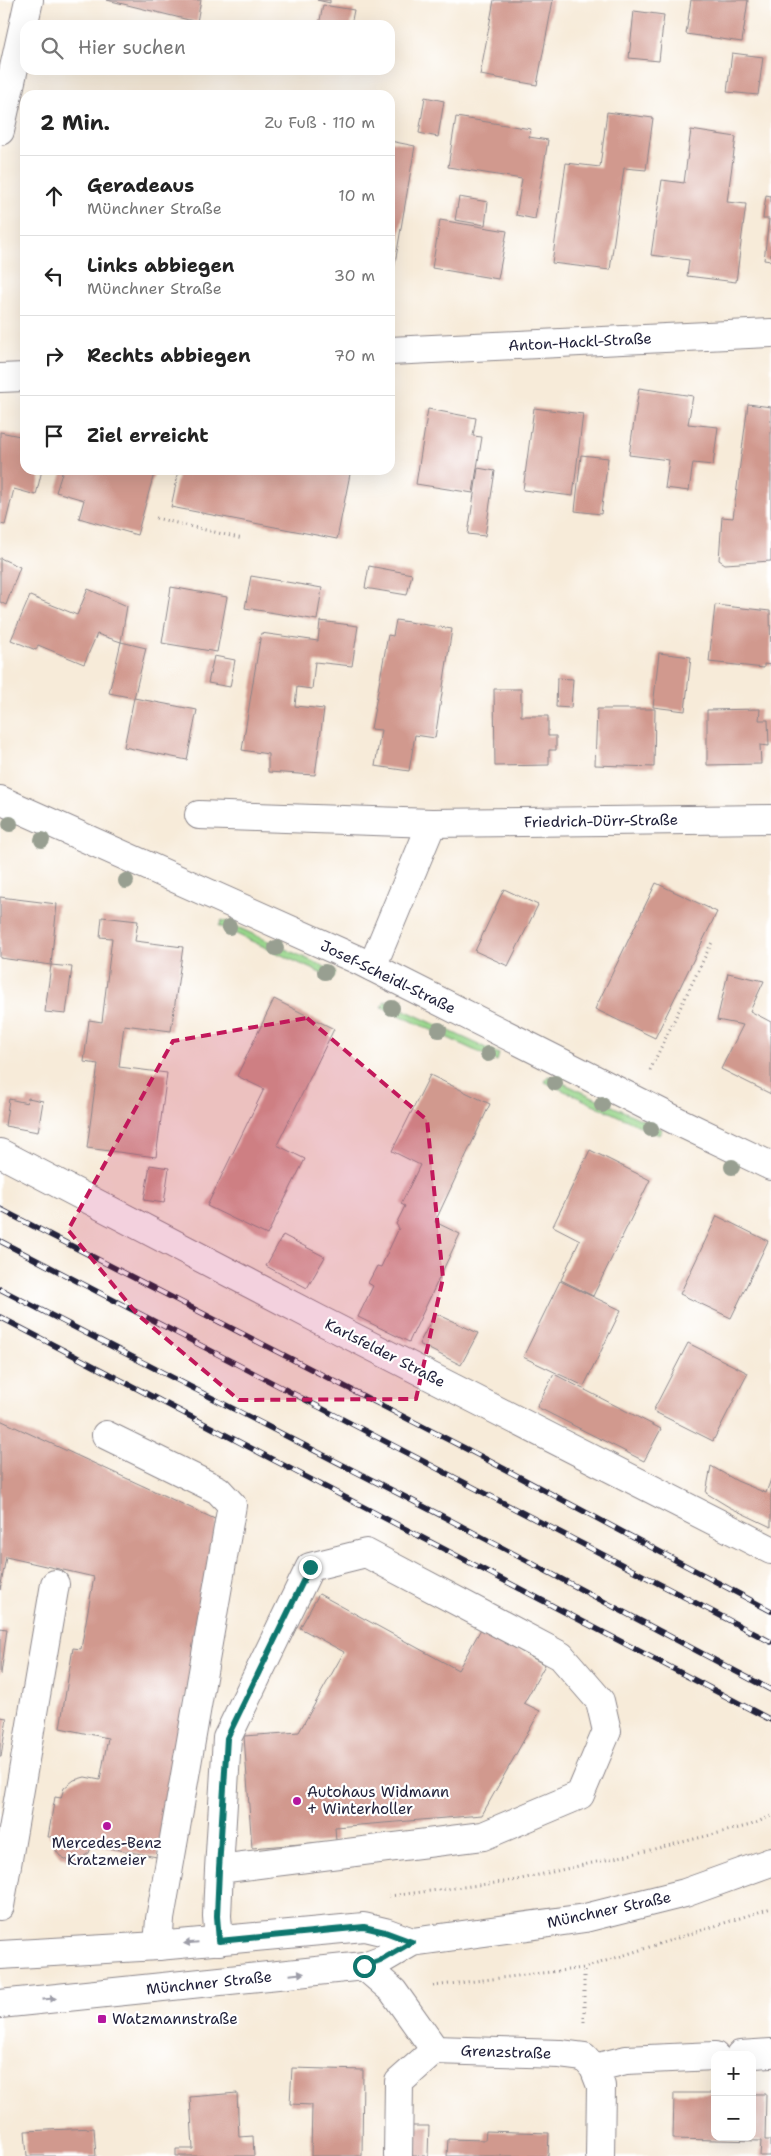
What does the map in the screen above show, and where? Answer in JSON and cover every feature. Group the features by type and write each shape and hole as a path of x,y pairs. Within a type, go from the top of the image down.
{"street":[{"path":"25,20 29,0"},
{"path":"0,131 20,41"},
{"name":"Anton-Hackl-Straße","path":"395,351 771,332"},
{"path":"0,378 20,377"},
{"name":"Josef-Scheidl-Straße","path":"0,800 372,967 679,1122 771,1166"},
{"name":"Friedrich-Dürr-Straße","path":"199,815 432,823 771,819"},
{"path":"372,967 432,823"},
{"name":"Karlsfelder Straße","path":"0,1153 318,1319 771,1550"},
{"path":"106,1435 218,1490 232,1505 160,1919 158,1946"},
{"path":"219,1869 483,1836 580,1794 607,1731 600,1701 561,1656 366,1553 310,1567 227,1738 219,1869 217,1916 219,1941"},
{"path":"0,1906 55,1584"},
{"name":"Münchner Straße","path":"0,2004 364,1966 383,1959 412,1942 585,1918 685,1893 771,1862"},
{"name":"Münchner Straße","path":"0,1955 158,1946 364,1927 412,1942"},
{"path":"364,1966 393,1991 435,2050 399,2082 398,2156"},
{"name":"Grenzstraße","path":"435,2050 560,2054 589,2063"},
{"path":"756,2054 771,2053"},
{"path":"600,2156 601,2086 589,2063 711,2056"}],"path":[{"path":"156,518 243,539"},
{"path":"635,1099 713,940"},
{"path":"650,1850 751,1825 771,1816"},
{"path":"589,2063 584,1968 771,1908"}],"highlighted area":[{"path":"307,1018 427,1120 443,1278 416,1399 239,1400 138,1315 68,1230 173,1041"}],"green space":[{"path":"222,920 336,972 333,979 219,926"},
{"path":"385,1001 499,1054 497,1061 382,1007"},
{"path":"548,1076 662,1129 659,1135 545,1082"}],"building":[{"path":"107,0 201,0 197,20 189,20"},
{"path":"317,0 330,0 330,3"},
{"path":"494,0 553,0 537,85 480,75"},
{"path":"691,0 748,0 742,42 686,34"},
{"path":"323,5 354,10 352,20 320,20"},
{"path":"634,11 664,15 659,61 629,58"},
{"path":"732,53 763,57 758,95 727,92"},
{"path":"425,97 444,101 438,137 419,133"},
{"path":"607,112 653,118 646,170 624,168 610,270 552,263 566,163 600,167"},
{"path":"456,117 531,129 529,137 548,140 535,219 516,215 522,179 448,167"},
{"path":"691,130 736,137 727,202 746,204 736,282 687,276 689,260 651,255 662,180 684,183"},
{"path":"395,142 415,146 395,263"},
{"path":"766,195 771,196 771,261 764,260 769,219 763,219"},
{"path":"459,197 488,202 485,225 455,220"},
{"path":"440,220 507,231 498,279 432,268"},
{"path":"639,388 693,396 688,424 718,427 713,465 693,463 689,491 665,488 669,460 629,455"},
{"path":"748,404 771,407 771,561 725,564 719,560 722,517 733,518"},
{"path":"534,408 583,414 573,496 523,490"},
{"path":"428,409 476,418 473,436 482,437 473,493 416,484"},
{"path":"0,432 20,436 20,475 41,475 36,495 14,489 5,525 0,524"},
{"path":"581,455 608,458 601,514 575,511"},
{"path":"478,468 495,471 485,536 468,534"},
{"path":"61,475 154,475 137,535 79,518 84,500 56,492"},
{"path":"178,475 350,475 337,539 171,507"},
{"path":"0,558 20,567 6,605 0,602"},
{"path":"369,566 412,574 407,595 365,588"},
{"path":"251,576 322,588 317,620 245,608"},
{"path":"171,587 227,597 217,652 162,643"},
{"path":"88,589 127,606 121,642 97,634 84,664 38,645 36,650 11,640 30,596 77,615"},
{"path":"715,605 770,611 771,665 764,664 764,668 709,662"},
{"path":"396,620 452,629 435,738 415,735 409,771 375,766 381,730 371,729 388,635 393,636"},
{"path":"320,621 358,626 352,666 315,662 312,689 297,687 295,706 324,709 315,775 268,772 268,754 242,750 261,633 318,641"},
{"path":"121,642 146,648 134,698 109,693"},
{"path":"659,653 691,657 685,711 653,707"},
{"path":"214,656 235,660 230,687 208,683"},
{"path":"557,678 573,679 571,708 556,707"},
{"path":"494,689 521,689 521,716 548,716 548,736 556,736 556,750 549,750 549,765 495,766"},
{"path":"134,698 197,710 187,760 124,747"},
{"path":"597,709 655,709 654,767 595,765"},
{"path":"760,709 759,720 768,720 769,746 760,745 761,764 707,765 707,710"},
{"path":"656,883 717,912 655,1038 595,1009"},
{"path":"504,889 538,905 508,966 475,951"},
{"path":"0,897 57,904 51,965 0,958"},
{"path":"102,917 138,921 135,941 183,947 171,1031 124,1025 119,1067 167,1073 156,1157 87,1148 98,1064 84,1062 89,1020 102,1022 112,938 100,937"},
{"path":"51,965 72,967 66,1014 45,1012"},
{"path":"728,973 764,981 750,1011 771,1022 771,1094 721,1069 743,1025 717,1020"},
{"path":"274,999 334,1029 277,1145 305,1159 267,1235 207,1206 264,1089 237,1076"},
{"path":"430,1075 490,1104 435,1222 460,1234 409,1342 358,1317 373,1286 368,1283 377,1266 381,1267 399,1228 396,1224 405,1206 401,1204 420,1165 392,1151"},
{"path":"28,1098 43,1101 38,1132 5,1126 9,1099 27,1103"},
{"path":"590,1150 650,1180 593,1296 561,1280 580,1240 553,1226"},
{"path":"150,1165 169,1168 164,1203 144,1200"},
{"path":"717,1216 768,1241 731,1318 680,1294"},
{"path":"283,1235 325,1257 307,1288 266,1266"},
{"path":"560,1281 621,1310 584,1386 523,1357"},
{"path":"435,1313 478,1333 461,1365 419,1344"},
{"path":"688,1343 748,1373 713,1441 653,1411"},
{"path":"554,1374 661,1429 644,1461 537,1407"},
{"path":"0,1420 217,1520 157,1857 92,1845 89,1853 80,1859 69,1861 60,1856 54,1848 54,1837 48,1837 55,1797 61,1798 64,1788 74,1780 85,1777 100,1780 108,1738 60,1728 73,1648 81,1649 94,1577 6,1557 0,1590"},
{"path":"711,1466 737,1481 766,1493 771,1479 771,1527 729,1507 706,1493"},
{"path":"319,1594 458,1670 481,1629 545,1665 524,1703 540,1711 482,1815 335,1827 336,1841 252,1848 244,1736 299,1732 344,1652 300,1628"},
{"path":"0,1628 7,1629 1,1674 0,1674"},
{"path":"0,1717 7,1718 1,1757 0,1757"},
{"path":"292,2068 363,2070 362,2156 311,2156 312,2105 290,2104"},
{"path":"237,2093 239,2137 253,2136 254,2156 176,2156 176,2149 193,2149 190,2097"},
{"path":"674,2093 711,2093 711,2140 673,2139"},
{"path":"756,2094 766,2094 765,2140 771,2140 771,2156 760,2156 761,2141 756,2141"},
{"path":"410,2126 429,2126 428,2156 409,2156"},
{"path":"94,2128 96,2156 27,2156 25,2131"},
{"path":"486,2131 549,2133 548,2156 447,2156 448,2139 485,2140"}],"railway":[{"path":"0,1209 480,1456 771,1611"},
{"path":"0,1241 771,1642"},
{"path":"0,1289 448,1519 771,1690"},
{"path":"0,1317 771,1720"}],"place":[{"name":"Autohaus Widmann + Winterholler","path":"297,1801"},
{"name":"Mercedes-Benz Kratzmeier","path":"107,1826"},
{"name":"Watzmannstraße","path":"102,2019"}],"route":[{"path":"310,1567 227,1738 217,1916 219,1941 364,1927 412,1942 383,1959 364,1966"}]}
